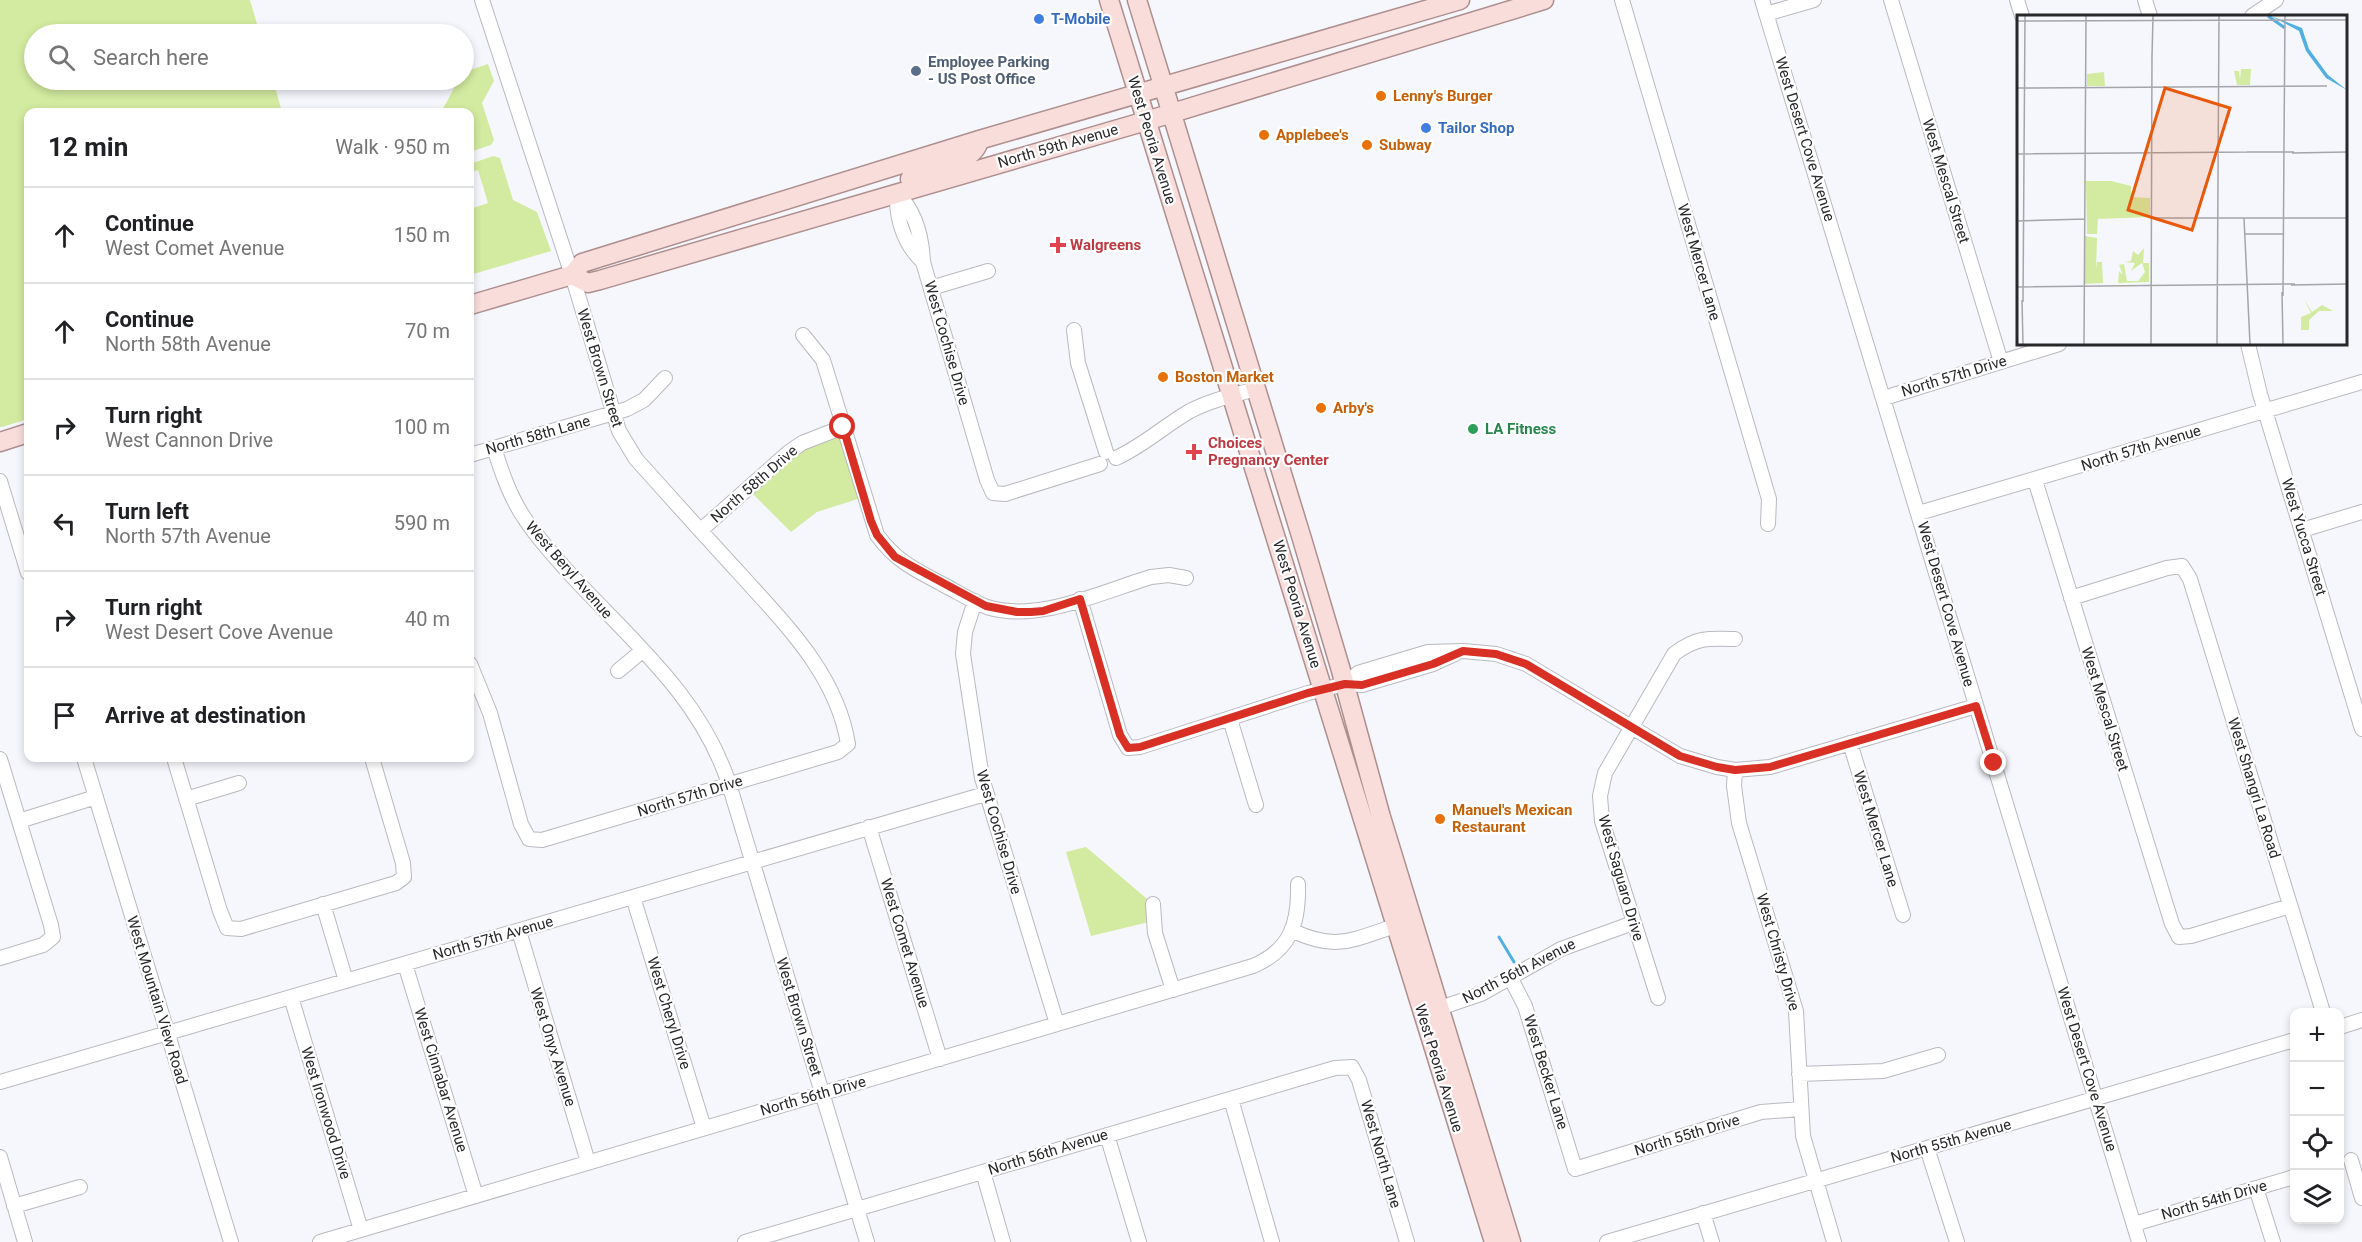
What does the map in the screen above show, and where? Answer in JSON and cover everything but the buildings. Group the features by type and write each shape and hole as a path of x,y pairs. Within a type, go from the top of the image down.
{"main road":[{"name":"West Peoria Avenue","path":"1109,0 1494,1242"},
{"name":"West Peoria Avenue","path":"1137,0 1345,684 1381,817 1511,1242"},
{"name":"North 59th Avenue","path":"474,304 572,275 582,263 979,140 1460,0"},
{"name":"North 59th Avenue","path":"572,275 588,283 1146,121 1544,0"},
{"path":"897,193 903,184 913,178 968,156 977,147 979,140"},
{"path":"0,442 24,434"}],"street":[{"name":"West Brown Street","path":"482,0 572,275 619,431 636,459 777,613 804,648 834,698 846,729 848,744"},
{"name":"West Mercer Lane","path":"1622,0 1769,499 1768,524"},
{"name":"West Desert Cove Avenue","path":"1762,0 2139,1242"},
{"path":"1766,14 1814,0"},
{"name":"West Mescal Street","path":"1891,0 2001,362"},
{"path":"2017,0 2022,15"},
{"path":"2145,0 2150,15"},
{"path":"2254,15 2276,0"},
{"name":"West Cochise Drive","path":"897,193 897,209 906,242 923,262 987,480 993,493 1005,494 1107,458"},
{"path":"931,288 988,271"},
{"path":"1074,330 1078,363 1107,458 1148,441 1190,411 1256,389"},
{"path":"803,335 816,348 823,360 877,535 895,557 909,566 975,601 1002,610 1024,612 1043,611 1151,577 1169,575 1186,578"},
{"name":"North 57th Drive","path":"1884,398 2056,345"},
{"name":"West Yucca Street","path":"2248,345 2265,411 2362,729"},
{"name":"North 58th Lane","path":"474,455 613,413 644,400 665,378"},
{"name":"North 57th Avenue","path":"1919,513 2362,382"},
{"name":"North 58th Drive","path":"701,530 789,452 802,443 843,427"},
{"name":"West Beryl Avenue","path":"494,448 513,499 525,520 559,561 682,694 714,745 729,784"},
{"name":"West Mescal Street","path":"2036,480 2172,924 2179,936 2191,936 2290,906"},
{"path":"0,481 24,560"},
{"path":"2302,530 2362,512"},
{"name":"West Shangri La Road","path":"2072,598 2167,568 2182,566 2190,579 2321,1008"},
{"path":"1080,599 1120,735 1128,748 1140,747 1324,689 1345,684 1362,685 1433,664 1463,651 1496,654 1526,664 1680,756 1735,770 1770,767 1976,706"},
{"name":"West Cochise Drive","path":"975,601 965,632 963,654 985,794 1056,1024"},
{"path":"1631,727 1674,654 1688,643 1704,638 1735,639"},
{"path":"618,671 642,651"},
{"name":"North 57th Drive","path":"474,674 487,705 521,824 529,838 542,840 838,752 848,744"},
{"path":"1230,719 1256,805"},
{"name":"West Saguaro Drive","path":"1631,727 1605,773 1600,795 1602,821 1658,998"},
{"name":"West Mercer Lane","path":"1850,743 1903,915"},
{"path":"0,759 53,937 43,945 0,958"},
{"name":"West Mountain View Road","path":"85,762 231,1242"},
{"path":"175,762 227,928 241,928 396,883 404,877 403,863 373,762"},
{"name":"West Christy Drive","path":"1735,770 1734,786 1739,823 1796,1011 1803,1136 1834,1242"},
{"path":"186,799 239,783"},
{"name":"West Brown Street","path":"729,784 867,1242"},
{"name":"North 57th Avenue","path":"0,1082 985,794"},
{"path":"19,820 96,797"},
{"name":"West Comet Avenue","path":"869,827 940,1059"},
{"name":"North 56th Drive","path":"320,1242 1261,963 1278,950 1293,931 1299,904 1298,884"},
{"name":"West Cheryl Drive","path":"633,897 704,1128"},
{"path":"323,904 346,981"},
{"path":"1153,904 1155,933 1173,990"},
{"name":"North 56th Avenue","path":"1440,1008 1480,994 1561,949 1633,923"},
{"path":"1293,931 1325,943 1337,943 1395,926"},
{"name":"West Onyx Avenue","path":"519,931 588,1162"},
{"name":"West Cinnabar Avenue","path":"405,964 477,1196"},
{"name":"West Becker Lane","path":"1510,977 1525,1006 1575,1169"},
{"name":"West Ironwood Drive","path":"291,997 361,1230"},
{"path":"2344,1026 2362,1020"},
{"name":"North 55th Avenue","path":"1607,1242 2290,1041"},
{"path":"1799,1074 1883,1071 1938,1055"},
{"name":"North 56th Avenue","path":"745,1242 1335,1068 1352,1068"},
{"name":"West North Lane","path":"1352,1068 1359,1080 1407,1242"},
{"path":"1231,1099 1272,1242"},
{"name":"North 55th Drive","path":"1575,1169 1761,1112 1801,1109"},
{"path":"1107,1135 1139,1242"},
{"path":"1926,1148 1956,1242"},
{"path":"0,1157 25,1242"},
{"path":"2351,1160 2362,1198"},
{"path":"983,1172 1004,1242"},
{"name":"North 54th Drive","path":"2134,1224 2290,1178"},
{"path":"14,1206 80,1187"},
{"path":"2256,1188 2273,1242"},
{"path":"1703,1213 1712,1242"}],"green space":[{"path":"0,0 250,0 257,24 24,24 24,90 276,90 281,108 24,108 24,420 0,427"},
{"path":"488,64 494,81 482,103 494,140 491,145 474,151 474,108 443,108 453,90 474,90 474,69"},
{"path":"493,156 500,158 513,200 537,212 551,251 474,274 474,208 488,203 478,170 474,172 474,163"},
{"path":"843,427 864,497 817,512 791,532 747,488 789,452"},
{"path":"1086,847 1153,904 1153,921 1091,936 1066,852"}],"waterway":[{"path":"1499,937 1514,962"}],"place":[{"name":"T-Mobile","path":"1039,19"},
{"name":"Employee Parking - US Post Office","path":"916,71"},
{"name":"Lenny's Burger","path":"1381,96"},
{"name":"Tailor Shop","path":"1426,128"},
{"name":"Applebee's","path":"1264,135"},
{"name":"Subway","path":"1367,145"},
{"name":"Walgreens","path":"1058,245"},
{"name":"Boston Market","path":"1163,377"},
{"name":"Arby's","path":"1321,408"},
{"name":"LA Fitness","path":"1473,429"},
{"name":"Choices Pregnancy Center","path":"1194,452"},
{"name":"Manuel's Mexican Restaurant","path":"1440,819"}],"route":[{"path":"843,427 871,521 877,535 895,557 975,601 1002,610 1043,611 1080,599 1120,735 1128,748 1140,747 1308,693 1345,684 1362,685 1433,664 1463,651 1496,654 1526,664 1665,748 1680,756 1717,767 1735,770 1770,767 1976,706 1994,763"}]}
